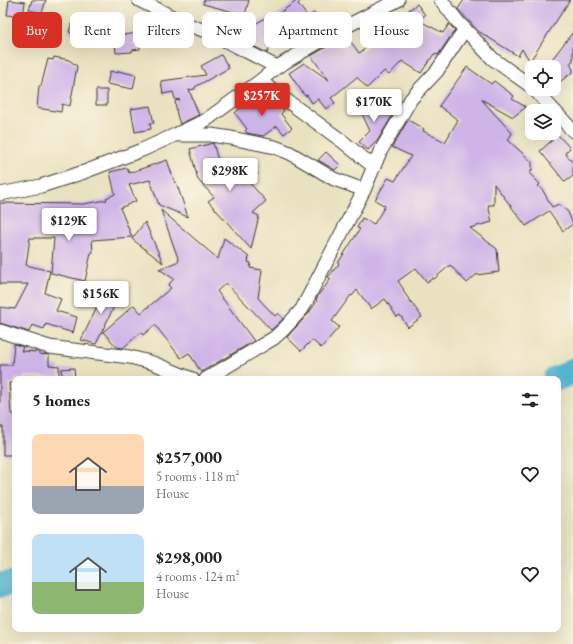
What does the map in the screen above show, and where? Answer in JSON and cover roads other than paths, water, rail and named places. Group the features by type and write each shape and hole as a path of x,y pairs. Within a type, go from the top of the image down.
{"street":[{"path":"139,0 186,24 211,33 277,67"},
{"path":"0,194 41,186 84,172 175,136 206,120 277,67 343,28 398,0"},
{"path":"441,0 464,29 493,59 525,82"},
{"path":"211,376 263,345 294,320 302,309 364,190 384,146 411,99 438,71 464,29"},
{"path":"260,81 342,141 374,167"},
{"path":"541,96 573,130"},
{"path":"175,136 211,135 275,147 290,152 334,179 364,190"},
{"path":"0,331 49,347 130,357 153,363 185,376"}],"waterway":[{"path":"561,377 573,370"},
{"path":"0,585 12,583"}]}
